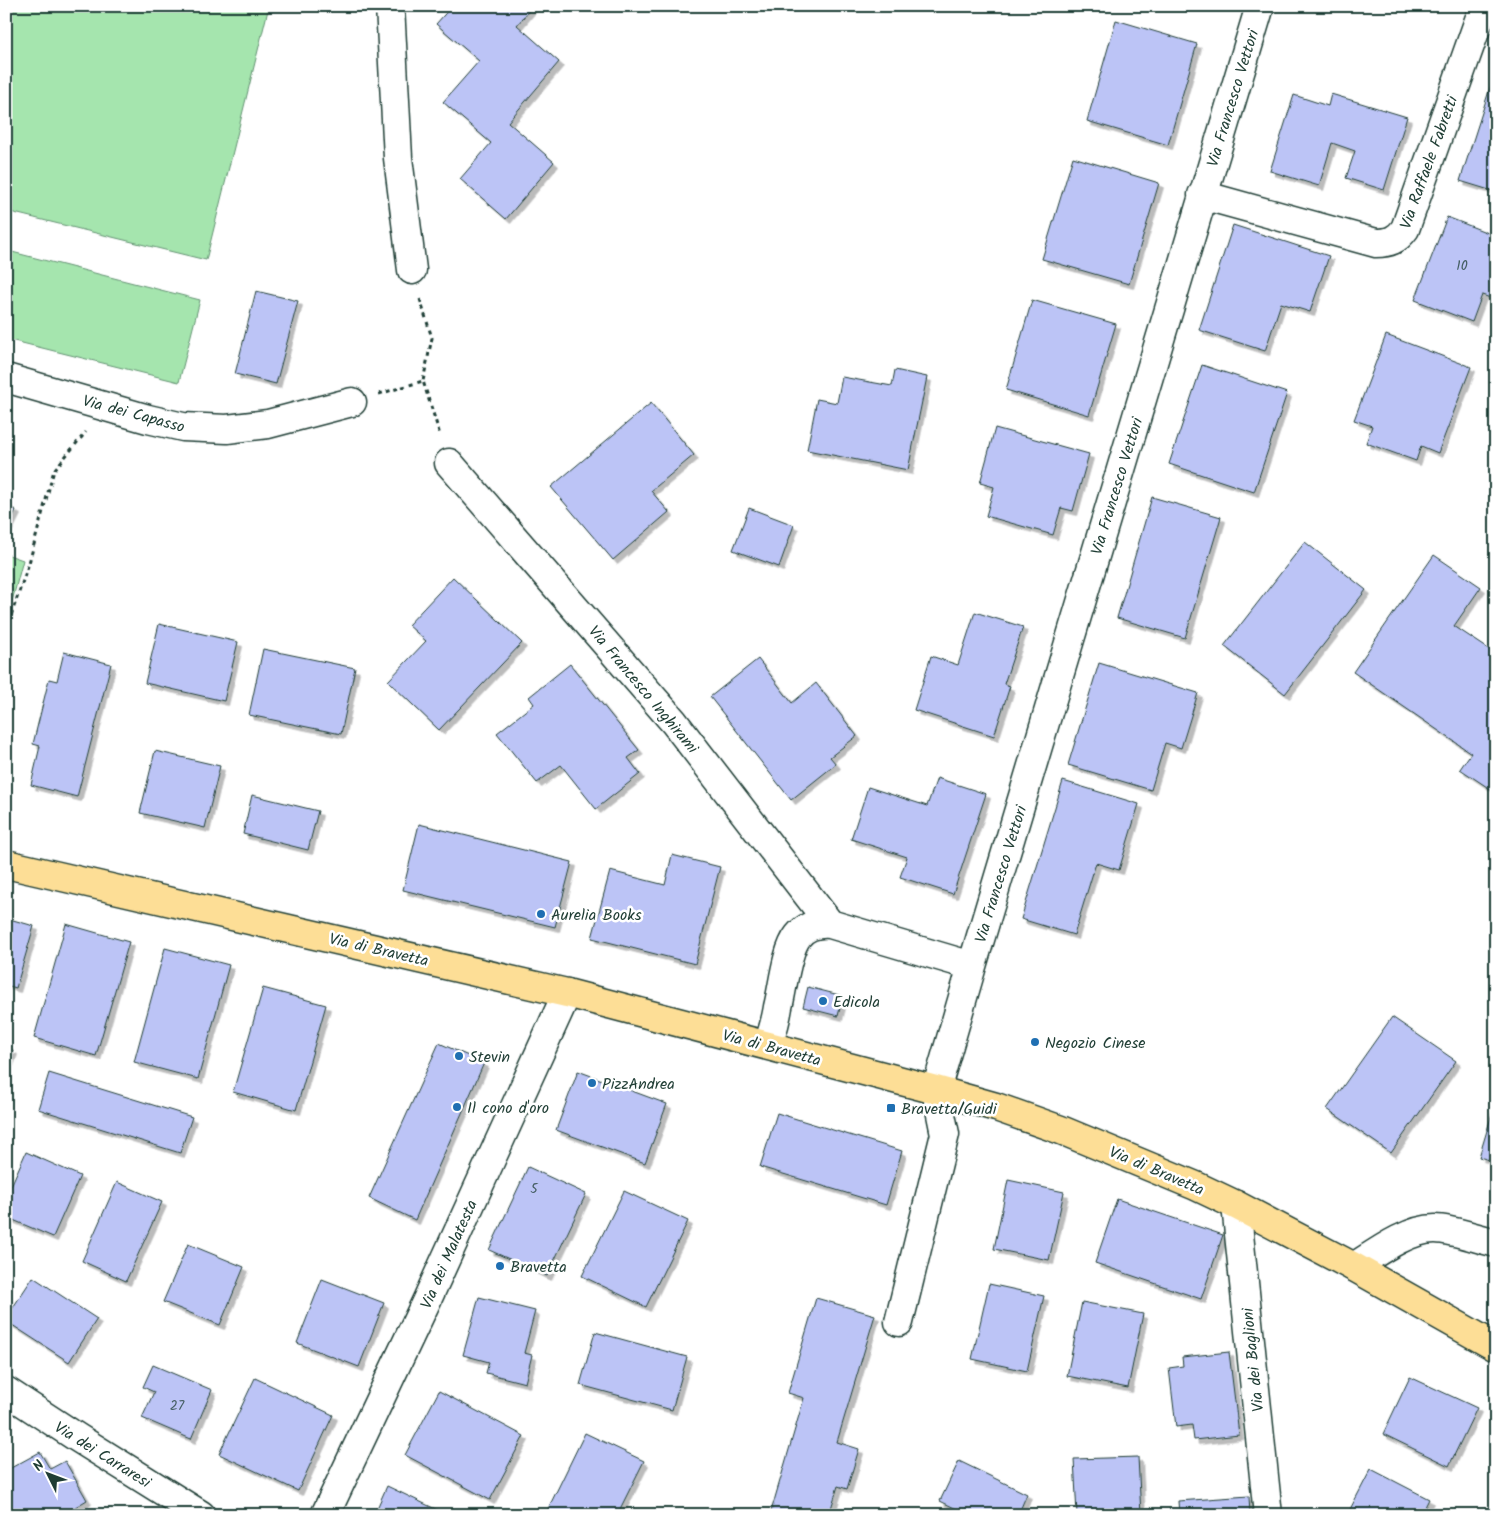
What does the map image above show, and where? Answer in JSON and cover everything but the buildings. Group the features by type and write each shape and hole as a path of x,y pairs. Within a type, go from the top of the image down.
{"main road":[{"name":"Via di Bravetta","path":"6,864 567,993 996,1107 1061,1130 1196,1186 1236,1205 1354,1267 1496,1347"}],"street":[{"path":"390,6 398,158 412,270"},
{"name":"Via Francesco Vettori","path":"936,1090 1260,6"},
{"name":"Via Raffaele Fabretti","path":"1202,195 1376,244 1393,241 1405,229 1484,6"},
{"name":"Via dei Capasso","path":"6,378 148,419 183,427 228,429 268,424 352,402"},
{"name":"Via Francesco Inghirami","path":"449,462 674,722 830,924"},
{"path":"768,1045 790,953 796,939 809,927 819,924 830,924 972,966"},
{"name":"Via dei Malatesta","path":"326,1515 426,1302 567,993"},
{"path":"899,1322 945,1134 936,1090"},
{"name":"Via dei Baglioni","path":"1236,1205 1268,1515"},
{"path":"1354,1267 1395,1242 1429,1229 1443,1230 1496,1243"},
{"name":"Via dei Carraresi","path":"6,1391 201,1515"}],"path":[{"path":"412,270 432,338 423,381 449,462"},
{"path":"352,402 423,381"},
{"path":"6,630 29,563 54,470 107,406"}],"green space":[{"path":"6,6 269,6 206,260 6,211"},
{"path":"12,252 200,300 179,382 6,339 6,276"},
{"path":"6,554 23,560 6,624"}],"place":[{"name":"Aurelia Books","path":"541,914"},
{"name":"Edicola","path":"823,1001"},
{"name":"Negozio Cinese","path":"1035,1042"},
{"name":"Stevin","path":"459,1056"},
{"name":"PizzAndrea","path":"592,1083"},
{"name":"Il cono d'oro","path":"457,1107"},
{"name":"Bravetta/Guidi","path":"891,1108"},
{"name":"Bravetta","path":"500,1266"}]}
